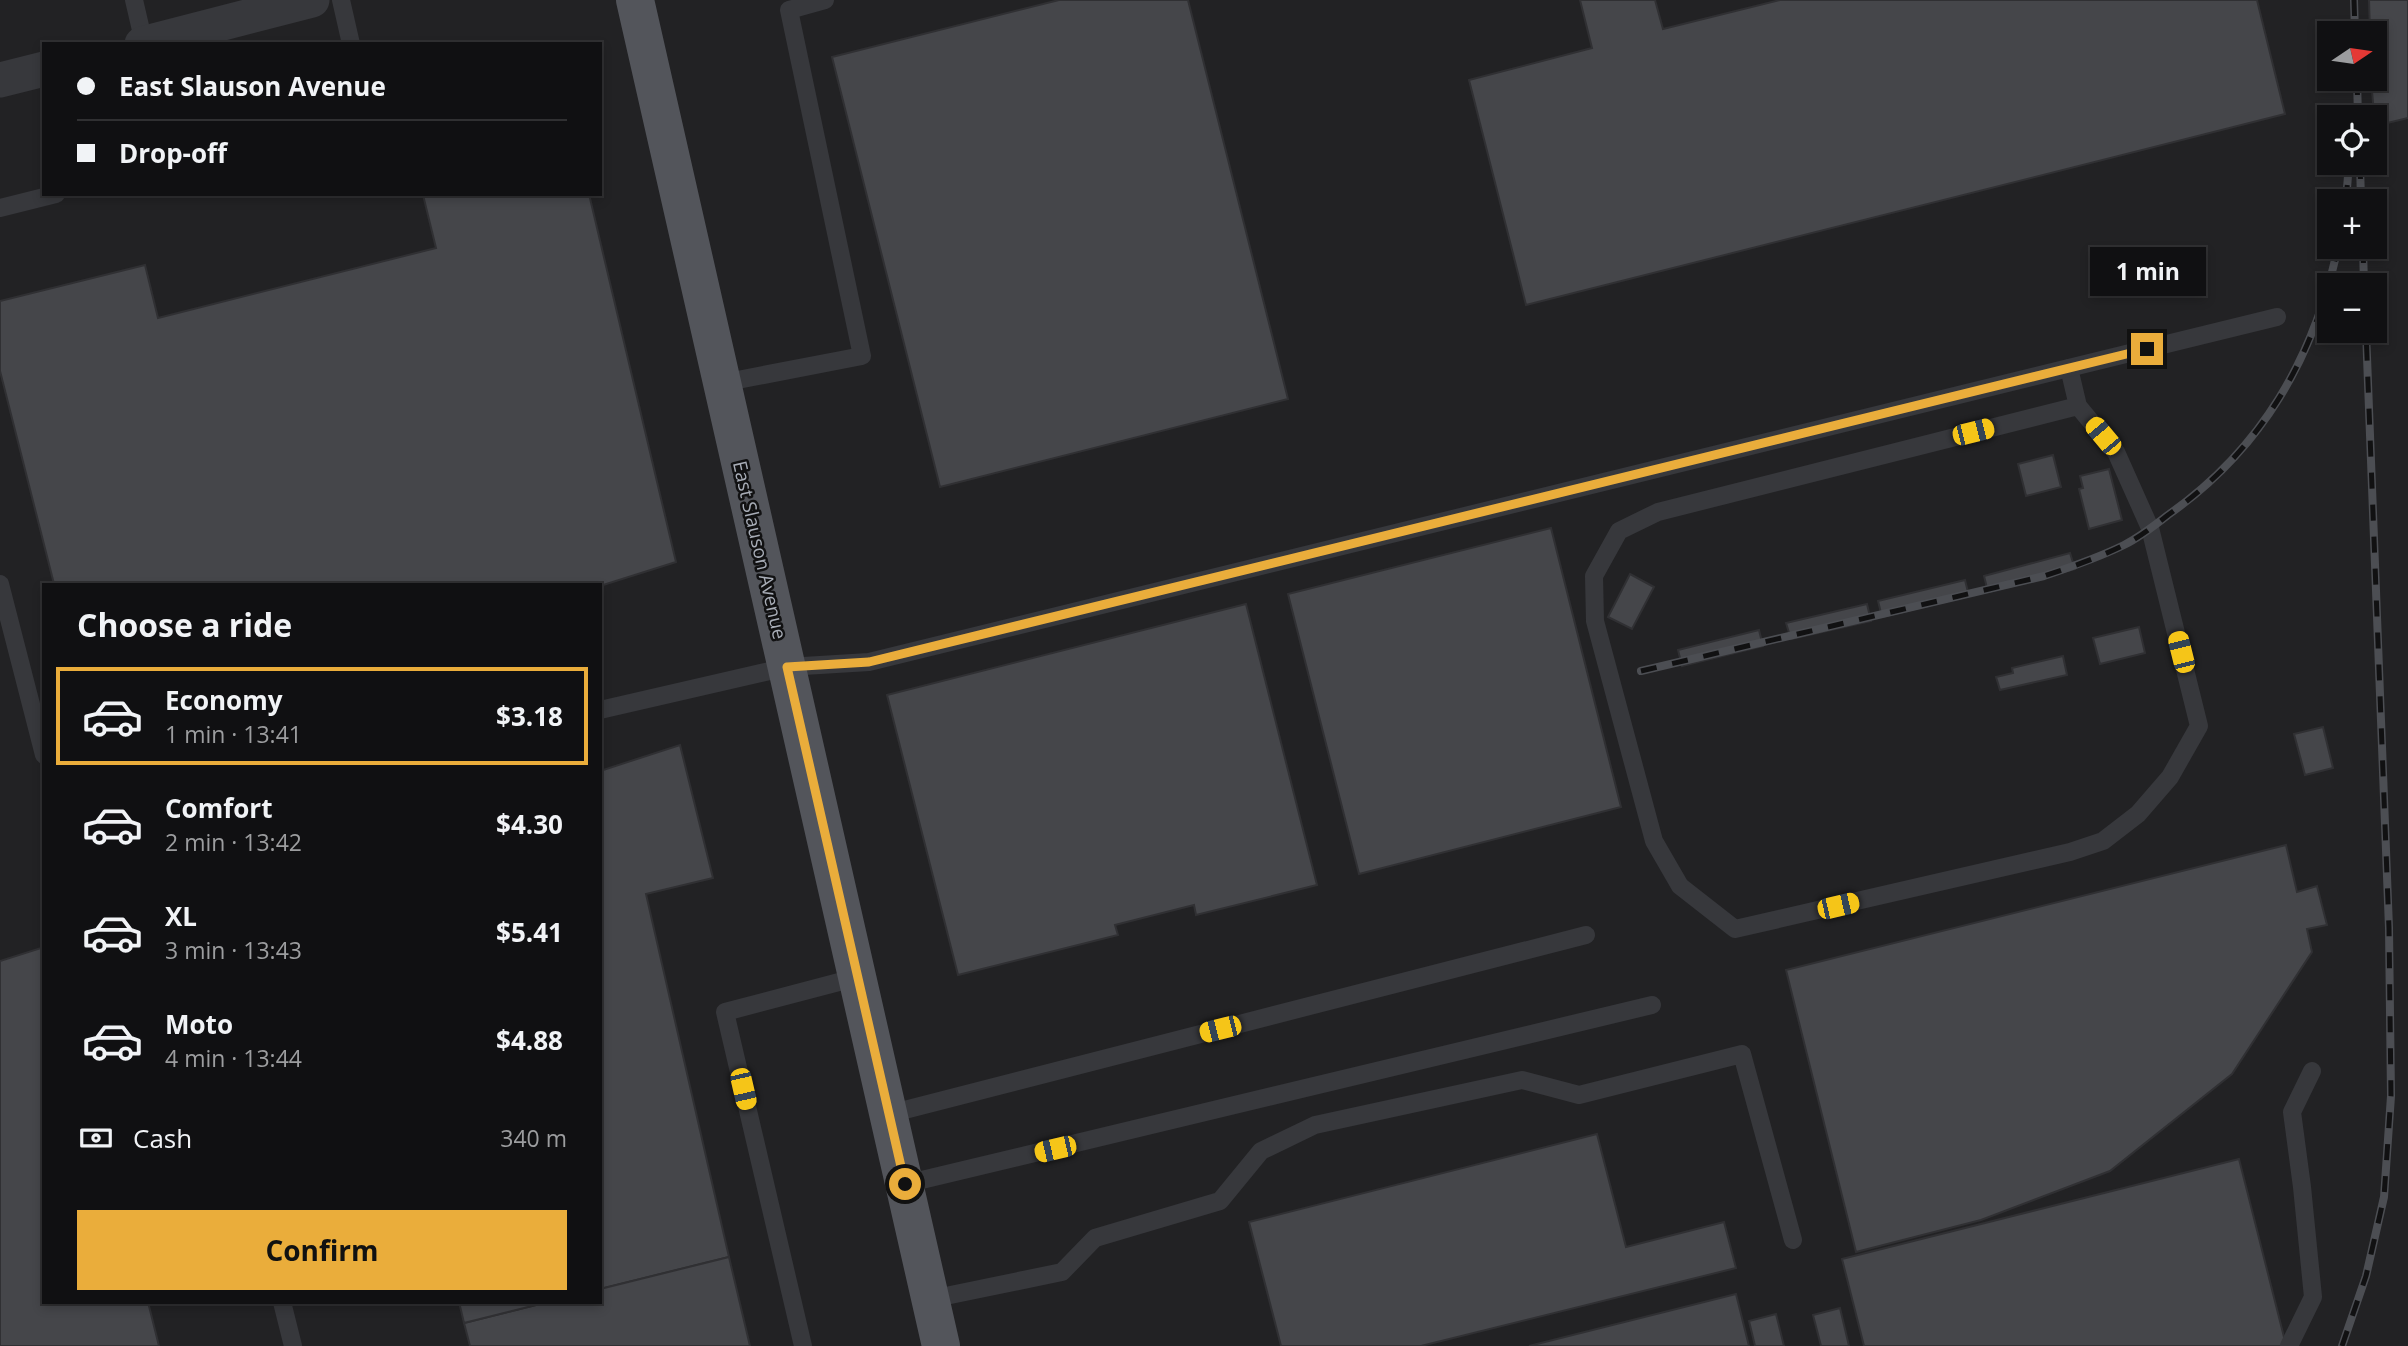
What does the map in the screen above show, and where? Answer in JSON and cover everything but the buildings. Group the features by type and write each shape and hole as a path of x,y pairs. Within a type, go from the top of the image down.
{"main road":[{"name":"East Slauson Avenue","path":"635,0 941,1346"}],"street":[{"path":"147,42 312,0"},
{"path":"0,80 42,70"}],"lane":[{"path":"134,0 143,42"},
{"path":"341,0 351,42"},
{"path":"722,383 862,356 789,10 825,0"},
{"path":"0,208 48,196"},
{"path":"602,710 787,667 869,662 2277,317"},
{"path":"2069,368 2078,406 2116,452 2150,528 2199,726 2169,777 2138,814 2103,841 2070,852 1735,929 1680,886 1654,841 1595,621 1594,576 1619,531 1658,512 2078,406"},
{"path":"0,583 42,747"},
{"path":"889,1114 1586,935"},
{"path":"803,1346 725,1012 858,977"},
{"path":"905,1184 1652,1005"},
{"path":"930,1299 1062,1272 1095,1238 1220,1200 1261,1151 1315,1125 1522,1080 1579,1095 1742,1054 1793,1240"},
{"path":"2289,1346 2313,1297 2292,1112 2312,1071"},
{"path":"282,1304 293,1346"}],"shaded area":[{"path":"0,0 2408,0 2408,1346 0,1346"}],"railway":[{"path":"2354,0 2355,21"},
{"path":"2357,91 2358,105"},
{"path":"2347,189 2348,175"},
{"path":"2360,175 2361,189"},
{"path":"1641,671 2044,576 2114,550 2136,538 2201,489 2231,461 2257,430 2279,398 2315,326 2335,259"},
{"path":"2363,259 2364,273"},
{"path":"2342,1346 2366,1276 2384,1197 2391,1096 2389,928 2366,343"}],"route":[{"path":"905,1184 787,667 869,662 2147,349"}]}
